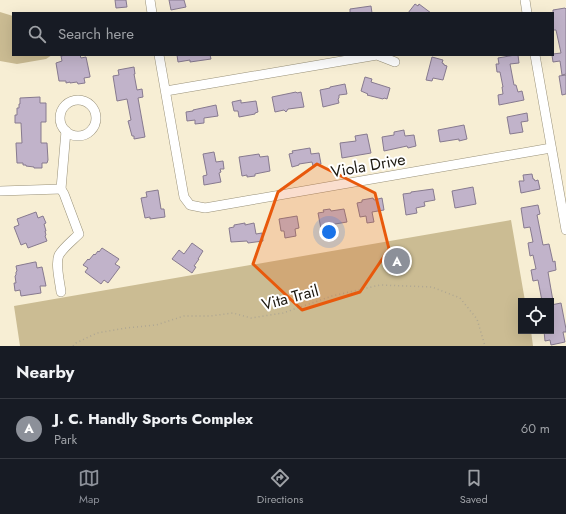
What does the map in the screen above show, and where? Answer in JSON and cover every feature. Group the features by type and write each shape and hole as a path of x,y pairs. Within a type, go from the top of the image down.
{"street":[{"path":"150,0 152,12"},
{"path":"525,0 527,12"},
{"path":"159,56 166,91 371,56"},
{"path":"380,56 395,62"},
{"path":"535,56 566,230"},
{"name":"Viola Drive","path":"166,91 184,197 190,205 206,208 551,148"},
{"path":"61,292 58,269 59,255 79,234 61,189 66,131"},
{"path":"0,191 61,189"}],"path":[{"name":"Vita Trail","path":"73,346 76,343 97,333 156,325 184,316 210,316 233,313 252,318 283,313 332,296 380,285 432,287 460,298 477,319 485,346"}],"highlighted area":[{"path":"317,164 375,193 389,249 360,292 302,310 253,264 278,192"}],"shaded area":[{"path":"0,12 12,16 12,56 50,56 46,59 17,64 0,61"},
{"path":"511,220 524,298 518,298 518,334 531,334 533,346 20,346 14,306"}],"building":[{"path":"115,0 126,0 127,7 116,8"},
{"path":"169,0 184,0 186,7 171,10"},
{"path":"415,4 418,6 419,4 430,12 409,12"},
{"path":"371,6 372,12 350,12 350,9"},
{"path":"566,9 566,74 562,75 560,61 553,62 552,56 554,56 554,54 561,53 556,30 554,30 553,10"},
{"path":"61,56 86,57 90,77 84,78 85,83 78,84 77,82 66,83 66,81 59,81 56,63 62,61"},
{"path":"177,56 210,56 211,59 190,62 190,60 178,62"},
{"path":"518,56 519,63 510,64 514,85 516,85 518,92 522,91 524,100 499,105 498,95 503,94 503,87 500,72 497,72 496,64 499,64 498,58"},
{"path":"432,57 443,60 442,63 447,66 443,80 433,78 432,81 426,80"},
{"path":"134,67 137,90 142,89 143,97 138,98 145,137 134,139 128,121 131,120 127,99 117,101 113,76 119,75 118,70"},
{"path":"566,75 566,94 562,95 559,76"},
{"path":"365,77 372,79 371,82 390,88 387,99 367,95 368,94 361,91"},
{"path":"345,84 347,94 339,95 339,103 323,107 320,90"},
{"path":"301,92 304,107 288,109 286,112 284,110 275,112 272,97"},
{"path":"40,97 40,103 46,103 46,122 41,122 41,143 47,143 48,160 47,163 42,163 42,168 34,168 23,165 23,163 17,163 16,143 22,143 21,123 15,123 15,115 17,115 17,108 19,108 20,98"},
{"path":"241,100 241,103 256,101 258,112 239,117 238,111 234,111 232,102"},
{"path":"216,105 218,116 204,118 204,123 195,124 195,120 187,121 186,112"},
{"path":"527,113 528,121 521,122 523,132 510,134 507,117"},
{"path":"464,125 467,139 440,142 438,130"},
{"path":"404,130 405,136 414,135 416,146 408,148 407,146 384,151 382,137 394,135 394,132"},
{"path":"367,134 371,153 342,158 340,143 356,141 355,136"},
{"path":"310,148 311,154 319,153 321,164 313,166 312,162 299,164 292,167 289,154 293,153 292,151"},
{"path":"214,152 216,162 223,161 224,169 220,169 221,172 219,173 221,182 204,185 203,176 207,175 203,154"},
{"path":"259,154 260,157 268,156 270,171 255,174 255,176 242,176 239,157"},
{"path":"532,174 535,181 538,180 540,189 521,193 519,181 524,181 523,175"},
{"path":"473,187 476,204 455,208 452,191"},
{"path":"433,189 435,200 424,202 425,206 416,208 417,213 406,215 403,194"},
{"path":"158,190 161,209 164,209 165,217 150,219 150,217 145,218 141,198 147,197 146,192"},
{"path":"373,198 374,200 382,198 384,210 372,212 374,222 367,223 366,216 360,217 357,203 362,202 362,200"},
{"path":"538,205 540,214 537,215 543,245 549,244 553,262 555,261 556,270 548,272 552,298 541,298 538,280 533,281 531,270 536,269 533,255 530,256 528,243 533,242 530,227 524,228 521,208"},
{"path":"330,209 331,211 344,209 347,222 335,224 336,233 329,235 328,228 321,229 318,213 324,212 323,210"},
{"path":"36,212 38,218 43,216 46,223 44,224 47,241 28,248 26,243 21,245 14,227 19,225 17,219"},
{"path":"297,216 299,228 295,229 296,236 285,238 284,231 281,231 279,219"},
{"path":"245,223 245,225 254,223 256,234 262,233 263,241 248,243 247,241 231,242 229,228 234,227 234,225"},
{"path":"192,243 203,251 194,266 196,267 192,273 172,259 179,250 184,254"},
{"path":"102,248 119,259 115,264 120,267 108,283 104,280 101,284 85,272 88,268 83,265"},
{"path":"36,262 37,268 42,267 46,286 40,286 41,293 21,296 20,290 15,291 14,283 16,283 16,266"},
{"path":"561,303 566,332 563,332 565,342 551,345 550,340 545,341 544,334 554,334 554,304"}],"place":[{"name":"J. C. Handly Sports Complex","path":"397,261"}]}
